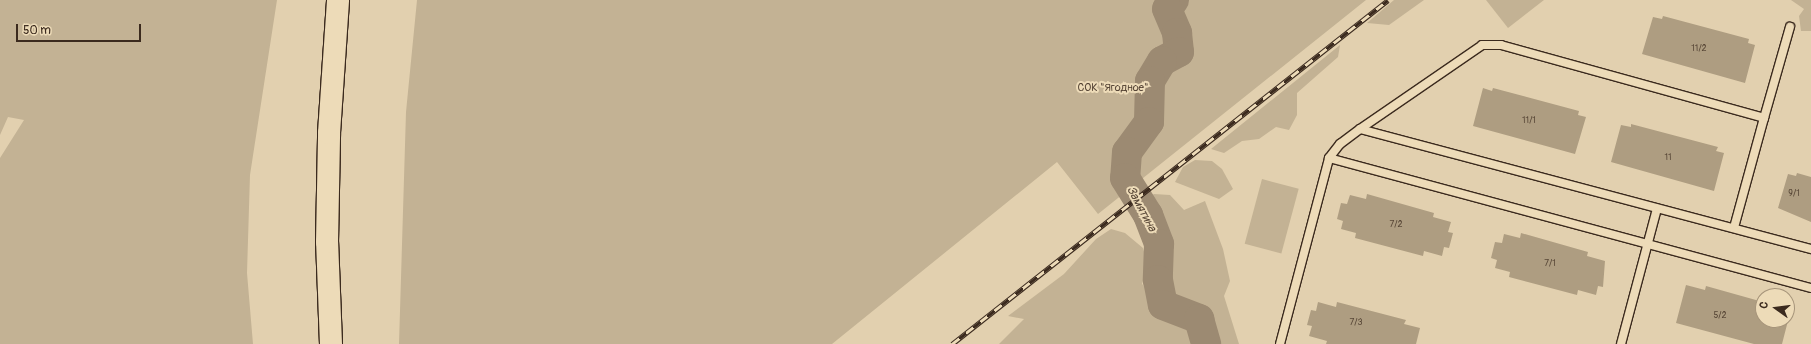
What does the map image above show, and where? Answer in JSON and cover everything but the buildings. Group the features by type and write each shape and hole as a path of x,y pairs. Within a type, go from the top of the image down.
{"main road":[{"path":"331,344 326,242 328,133 338,0"}],"lane":[{"path":"1734,228 1790,27"},
{"path":"1280,344 1329,158 1340,144 1360,129 1482,45 1501,45 1764,118"},
{"path":"1360,129 1811,249"},
{"path":"1329,158 1649,242 1811,288"},
{"path":"1621,344 1657,209"}],"green space":[{"path":"0,0 277,0 250,175 247,273 253,344 0,344 0,158 24,120 8,117 0,135"},
{"name":"СОК \"Ягодное\"","path":"417,0 1366,0 1098,214 1057,162 832,344 399,344 406,112"},
{"path":"1394,0 1424,0 1389,25 1367,23"},
{"path":"1486,0 1544,0 1508,28"},
{"path":"1791,0 1811,0 1811,31 1801,31 1799,16 1804,9"},
{"path":"1340,45 1338,57 1297,93 1297,115 1289,130 1276,127 1259,139 1242,141 1224,153 1211,149"},
{"path":"1195,160 1212,161 1222,169 1233,189 1219,199 1175,182 1183,167"},
{"path":"1262,179 1299,189 1281,254 1245,244"},
{"path":"1154,194 1170,195 1184,210 1205,201 1223,249 1230,281 1224,296 1239,344 999,344 1024,319 1008,316 1064,274 1096,239 1111,229 1125,233 1143,248 1148,267 1142,284 1153,294 1166,286 1173,268 1166,251 1144,238 1156,215 1138,218 1138,204"}],"waterway":[{"name":"Замятина","path":"1174,0 1167,9 1177,33 1179,52 1162,61 1150,81 1149,122 1127,152 1125,178 1148,215 1159,244 1158,280 1163,305 1199,319 1206,344"}],"railway":[{"path":"952,344 1388,0"}]}
